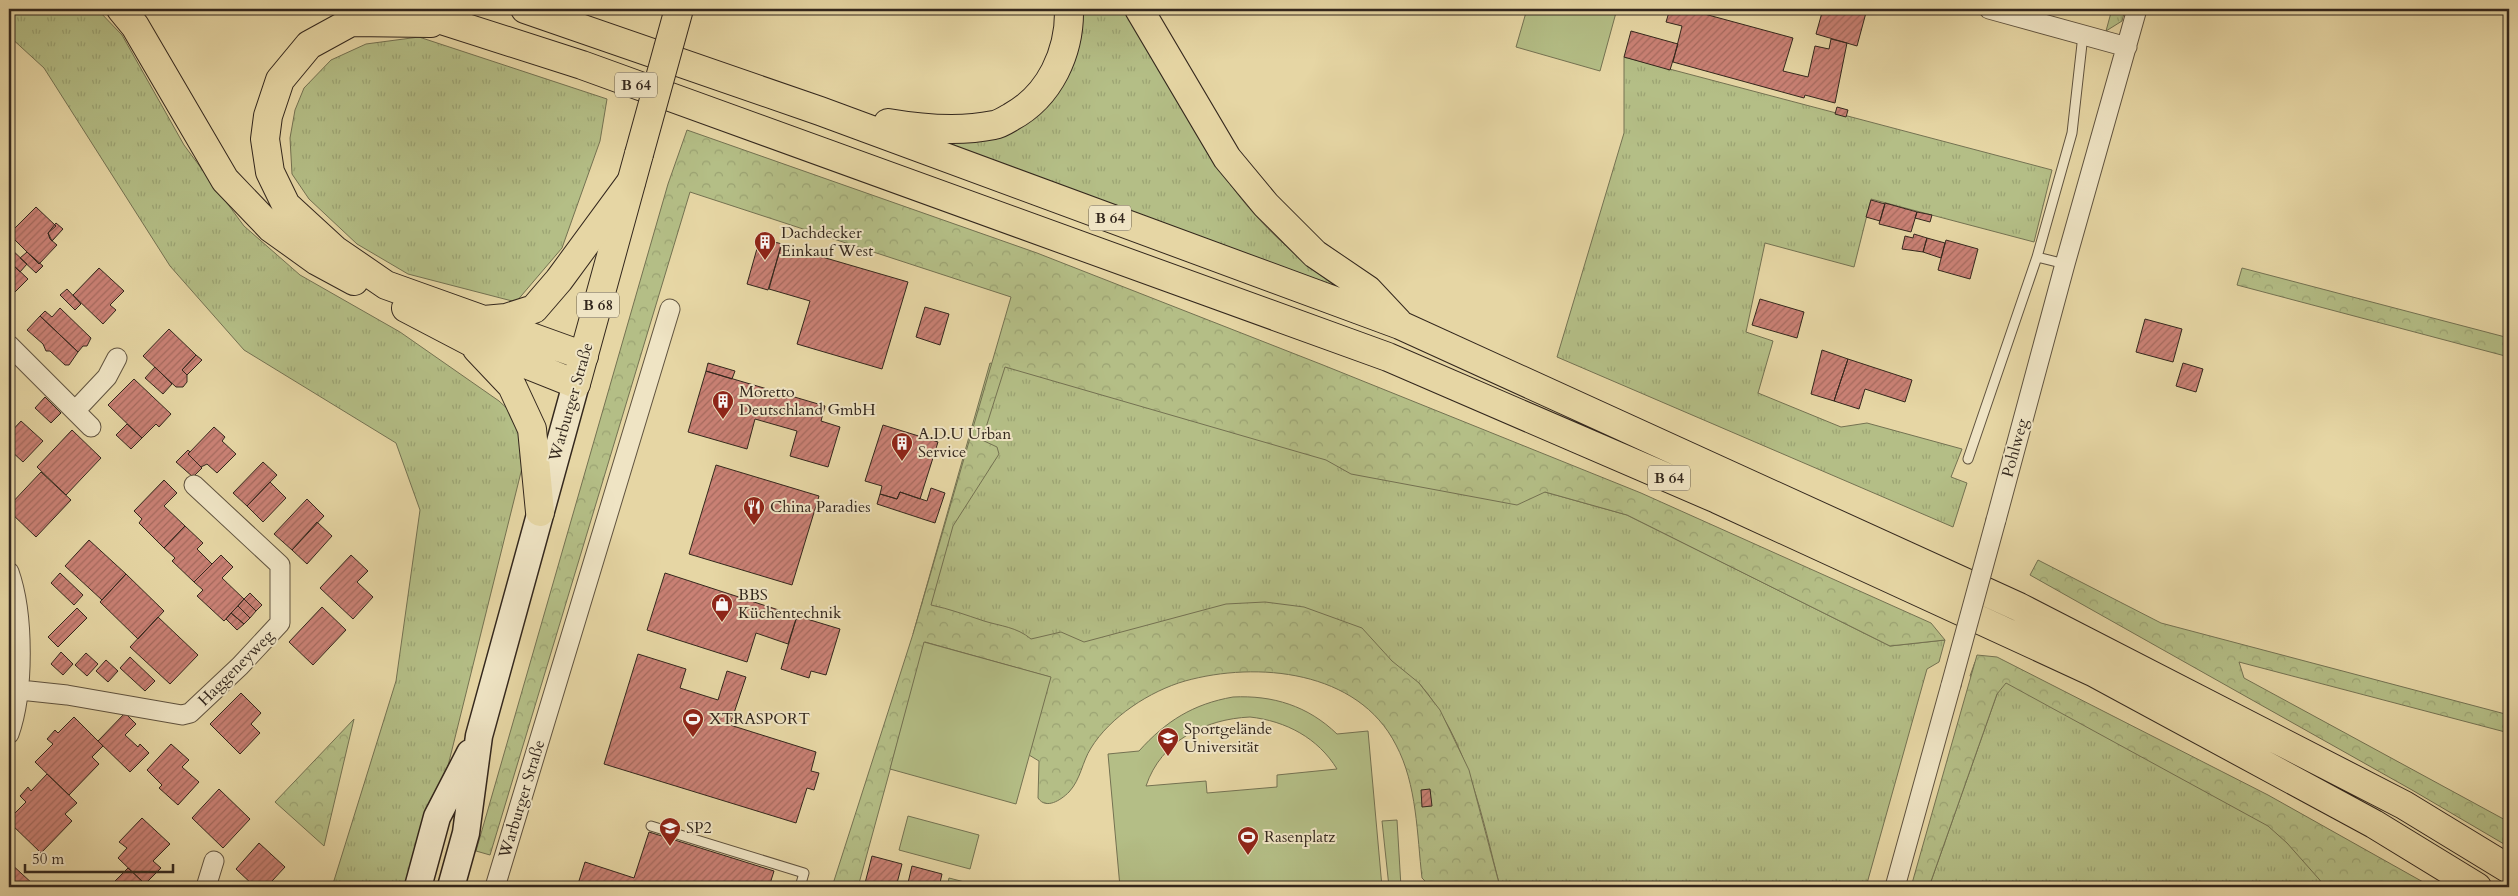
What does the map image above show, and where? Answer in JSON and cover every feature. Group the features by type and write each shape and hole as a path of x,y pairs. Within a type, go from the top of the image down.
{"main road":[{"path":"121,9 135,26 225,180 271,228 316,261 476,331 584,356"},
{"name":"B 64","path":"406,9 582,65 1388,357 1717,499 2093,672 2374,824 2477,887"},
{"name":"B 64","path":"525,9 820,111 1400,325 2020,607 2404,805 2509,869"},
{"name":"Warburger Straße","path":"451,887 466,833 479,736 678,9"},
{"path":"820,111 924,129 996,125 1023,111 1053,78 1065,47 1069,9"},
{"path":"1140,9 1227,158 1266,205 1314,254 1368,290 1400,325"},
{"path":"447,23 351,22 309,45 280,80 268,116 265,140 270,172 286,205 335,250 386,285 576,384"},
{"path":"476,331 506,318 534,309 559,280 631,182"},
{"path":"476,331 512,386 532,429 540,512"},
{"name":"Warburger Straße","path":"418,887 437,817 479,736"}],"street":[{"path":"1989,9 2127,47"},
{"name":"Pohlweg","path":"1895,887 2065,264 2137,9"},
{"name":"Warburger Straße","path":"495,887 670,309"},
{"path":"9,345 91,427"},
{"path":"75,411 106,377 117,358"},
{"name":"Haggeneyweg","path":"20,690 67,695 182,715 190,714 240,666 280,623 280,566 194,485"},
{"path":"9,572 16,591 20,690 15,718 9,734"},
{"path":"206,887 214,861"}],"lane":[{"path":"1968,459 2037,257 2072,133 2083,35"},
{"path":"2037,257 2065,264"},
{"path":"651,826 804,873 800,887"}],"green space":[{"path":"9,9 97,9 122,35 184,145 244,226 300,275 400,332 499,401 525,425 524,460 440,798 407,887 332,887 396,681 420,510 396,443 244,350 170,266 44,68 9,36"},
{"path":"1077,9 1124,9 1203,143 1238,194 1279,239 1352,299 943,143 999,136 1057,85"},
{"path":"1527,9 1617,9 1600,71 1516,47"},
{"path":"2112,9 2125,9 2122,21 2106,31"},
{"path":"419,37 607,99 600,141 562,248 516,302 408,274 357,244 309,199 292,174 290,138 295,110 304,88 331,60 366,44"},
{"path":"1624,57 2052,170 2034,242 1871,199 1854,267 1765,243 1746,332 1773,341 1758,393 1841,427 1867,423 1962,449 1951,477 1967,483 1953,527 1557,357 1624,133"},
{"path":"687,130 1037,253 1323,365 1641,493 1931,623 1945,640 1890,646 1627,515 1545,492 1517,505 1351,474 1326,460 1005,367 982,440 997,447 999,454 953,526 931,605 1014,629 1031,639 1061,632 1084,642 1226,604 1265,602 1304,607 1362,628 1392,661 1419,683 1440,710 1469,770 1500,887 1431,887 1422,878 1412,793 1403,760 1396,745 1379,720 1357,701 1332,687 1303,677 1243,672 1213,675 1172,685 1145,698 1109,726 1091,748 1076,782 1069,792 1058,801 1045,803 1041,802 1038,798 1039,761 1029,755 1050,677 925,642 858,887 832,887 913,634 1011,297 690,192 490,855 476,851 668,184"},
{"path":"2242,268 2509,338 2509,357 2237,285"},
{"path":"990,363 1545,492 1627,515 1890,646 1945,640 1939,662 1927,669 1866,887 1500,887 1479,807 1461,754 1450,729 1436,705 1419,683 913,634"},
{"path":"2038,560 2161,623 2509,715 2509,733 2239,662 2244,678 2509,822 2509,847 2412,790 2030,575"},
{"path":"924,642 1051,677 1016,804 890,769"},
{"path":"1977,655 1997,657 2268,795 2432,887 2326,887 2287,843 2268,826 2006,683 1997,694 1929,887 1911,887"},
{"path":"1975,662 2271,824 2369,887 1929,887 1997,694 1970,676"},
{"name":"Rasenplatz","path":"1233,697 1248,697 1276,700 1302,709 1326,724 1337,734 1368,731 1382,887 1120,887 1108,754 1139,751 1159,731 1181,715 1219,700","holes":["1250,717 1288,727 1311,740 1337,769 1277,775 1277,787 1207,793 1206,781 1146,786 1153,770 1162,757 1187,735 1217,722"]},
{"path":"354,719 324,846 275,802"},
{"path":"908,816 979,835 970,869 899,850"},
{"path":"1397,820 1401,887 1389,887 1382,821"},
{"path":"949,878 984,887 947,887"}],"building":[{"path":"1670,9 1686,9 1793,38 1783,71 1808,77 1815,46 1829,49 1831,39 1847,43 1835,103 1805,95 1804,98 1673,62 1682,26 1666,22"},
{"path":"1823,9 1867,9 1857,46 1816,34"},
{"path":"1631,31 1678,44 1670,70 1624,57"},
{"path":"1837,107 1848,110 1846,117 1835,114"},
{"path":"1871,200 1885,204 1880,221 1866,217"},
{"path":"1885,203 1917,212 1911,232 1879,224"},
{"path":"36,207 56,226 48,233 50,239 57,245 39,264 9,234"},
{"path":"1917,212 1932,215 1930,222 1915,218"},
{"path":"56,223 63,229 52,241 48,233"},
{"path":"1914,234 1927,238 1923,252 1902,249 1905,236 1913,238"},
{"name":"Dachdecker Einkauf West","path":"760,238 782,244 768,290 747,284"},
{"path":"1927,238 1945,243 1941,258 1923,252"},
{"path":"1946,240 1978,249 1970,279 1938,270"},
{"path":"781,245 908,282 882,369 797,344 810,301 769,289"},
{"path":"9,247 27,264 20,272 9,261"},
{"path":"27,252 43,266 36,273 20,258"},
{"path":"9,261 28,279 9,298"},
{"path":"99,268 124,291 110,305 116,310 103,324 73,295"},
{"path":"67,289 81,304 75,310 60,295"},
{"path":"1760,299 1804,312 1797,338 1752,325"},
{"path":"925,307 949,314 940,345 916,337"},
{"path":"60,308 91,338 87,346 83,346 78,352 40,316 45,311 52,317"},
{"path":"40,316 78,352 69,365 65,365 50,351 46,351 43,344 27,330"},
{"path":"2145,319 2182,329 2173,362 2136,352"},
{"path":"169,329 196,355 182,370 187,375 187,382 183,387 176,387 143,356"},
{"path":"1822,350 1848,359 1834,401 1811,394"},
{"path":"196,355 202,360 187,375 182,370"},
{"path":"1848,359 1912,380 1905,402 1865,389 1859,409 1834,401"},
{"path":"708,363 735,371 732,379 706,371"},
{"path":"2183,363 2203,369 2196,392 2176,386"},
{"path":"155,367 172,384 163,394 145,378"},
{"name":"Moretto Deutschland GmbH","path":"706,371 825,406 821,421 840,427 828,467 790,456 797,431 755,419 747,449 688,432"},
{"path":"134,379 171,414 159,427 156,424 142,438 108,405"},
{"path":"45,397 61,413 51,423 35,408"},
{"path":"21,421 43,441 23,462 9,449 9,434"},
{"path":"127,424 142,438 131,449 116,435"},
{"name":"A.D.U Urban Service","path":"883,425 938,442 920,499 900,492 897,499 880,494 882,486 865,481"},
{"path":"214,427 225,437 222,441 236,454 217,473 207,464 201,467 188,454"},
{"path":"72,430 101,458 66,495 37,467"},
{"path":"188,450 190,452 188,454 202,468 193,477 176,462"},
{"path":"263,462 277,475 247,506 233,493"},
{"name":"China Paradies","path":"716,465 819,496 792,585 689,554"},
{"path":"41,472 71,500 36,537 9,511 9,506"},
{"path":"164,480 177,493 164,506 185,526 164,548 139,523 142,519 134,511"},
{"path":"270,482 286,498 263,522 247,506"},
{"path":"931,488 945,493 935,523 877,504 880,494 897,499 900,492 927,501"},
{"path":"307,499 324,516 292,550 274,534"},
{"path":"317,522 332,536 307,564 292,550"},
{"path":"185,526 203,543 197,549 212,564 194,582 172,561 175,558 164,548"},
{"path":"89,540 126,574 102,600 65,566"},
{"path":"221,555 233,567 222,578 244,599 224,621 197,596 203,590 194,582"},
{"path":"351,555 368,571 357,582 373,597 353,619 320,588"},
{"path":"60,573 83,595 74,605 51,583"},
{"name":"BBS Küchentechnik","path":"665,573 797,616 788,644 756,633 747,662 647,630"},
{"path":"126,574 164,611 138,639 100,602"},
{"path":"250,593 262,605 256,611 244,599"},
{"path":"244,599 256,611 250,618 238,606"},
{"path":"238,606 250,618 244,624 231,613"},
{"path":"322,607 346,630 313,665 289,642"},
{"path":"77,608 87,618 58,647 48,637"},
{"path":"231,613 244,624 237,630 226,619"},
{"path":"797,616 840,629 826,675 811,671 809,678 781,669"},
{"path":"158,617 198,655 170,684 130,647"},
{"path":"61,652 73,664 63,675 51,664"},
{"path":"86,653 98,664 87,676 75,665"},
{"name":"XTRASPORT","path":"638,654 686,669 680,688 718,700 727,671 746,677 730,725 816,752 811,771 819,773 814,790 807,788 796,823 604,764"},
{"path":"130,657 155,681 145,691 120,668"},
{"path":"106,660 118,671 108,682 96,671"},
{"path":"241,693 261,713 251,724 260,733 240,754 210,724"},
{"path":"125,713 136,724 125,735 138,747 140,744 149,753 130,772 98,741"},
{"path":"74,717 103,746 92,757 99,764 69,795 35,762 53,744 47,739 55,730 58,733"},
{"path":"171,744 189,760 182,767 199,782 178,805 159,788 162,785 147,770"},
{"path":"47,774 77,803 65,814 72,821 41,853 9,822 9,819 26,802 20,796 28,787 31,791"},
{"path":"219,789 250,819 223,848 192,818"},
{"path":"1430,789 1432,806 1422,807 1421,790"},
{"path":"142,818 170,844 153,861 161,868 145,884 118,858 127,848 119,842"},
{"name":"SP2","path":"649,832 774,871 769,887 577,887 585,862 634,878"},
{"path":"259,843 285,867 272,881 279,887 255,887 236,869"},
{"path":"872,856 902,864 896,887 864,887"},
{"path":"9,862 34,885 32,887 9,887"},
{"path":"912,866 942,874 939,887 907,887"},
{"path":"128,868 145,884 149,887 109,887"}],"place":[{"name":"Dachdecker Einkauf West","path":"765,261"},
{"name":"Moretto Deutschland GmbH","path":"723,420"},
{"name":"A.D.U Urban Service","path":"902,462"},
{"name":"China Paradies","path":"754,526"},
{"name":"BBS Küchentechnik","path":"722,623"},
{"name":"XTRASPORT","path":"693,738"},
{"name":"Sportgelände Universität","path":"1168,757"},
{"name":"SP2","path":"670,847"},
{"name":"Rasenplatz","path":"1248,856"}]}
